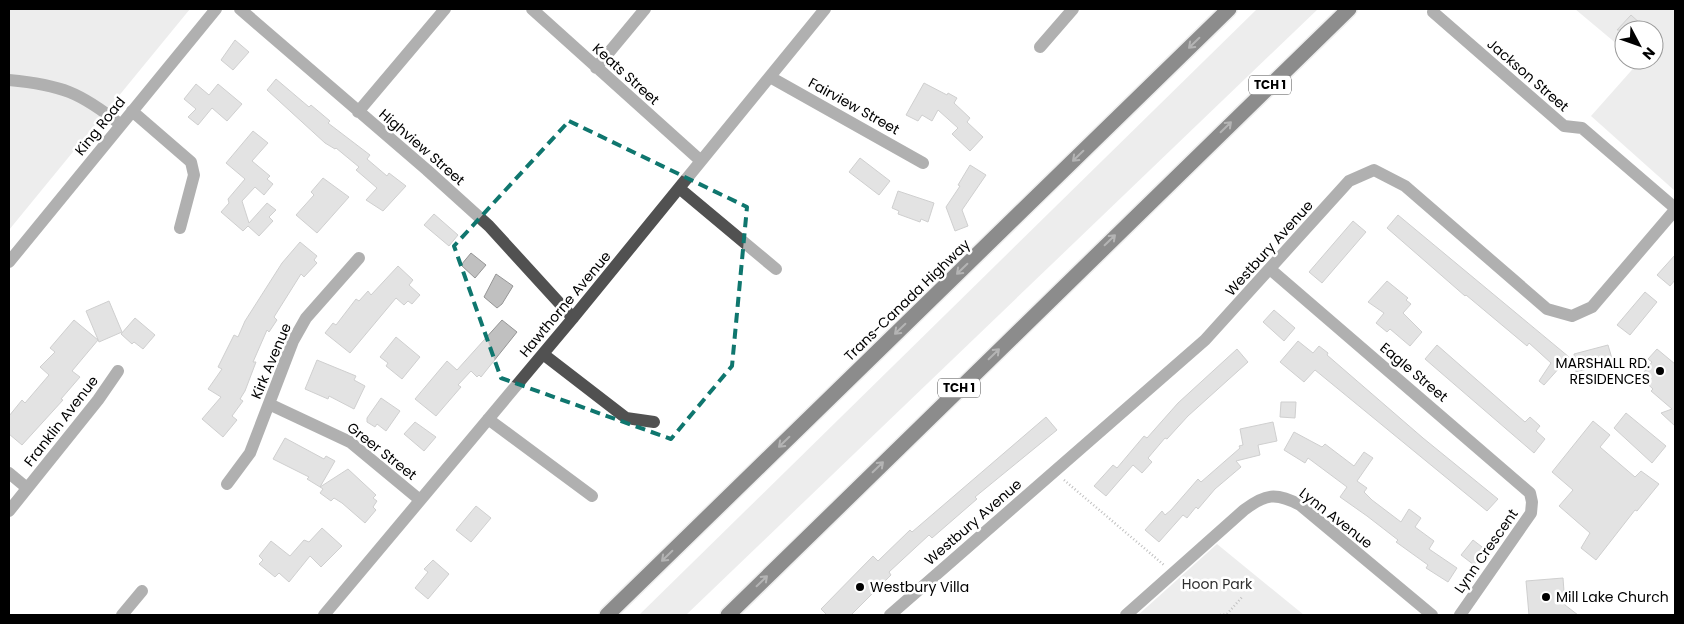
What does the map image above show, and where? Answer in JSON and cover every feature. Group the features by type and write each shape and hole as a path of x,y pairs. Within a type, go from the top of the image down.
{"highway":[{"name":"Trans-Canada Highway","path":"607,615 1229,9"},
{"name":"TCH 1","path":"728,615 1349,9"},
{"path":"601,615 644,578"}],"street":[{"name":"King Road","path":"9,262 216,9"},
{"name":"Highview Street","path":"240,9 495,232 521,259 558,304 574,318"},
{"path":"358,112 445,9"},
{"name":"Keats Street","path":"532,9 701,161"},
{"path":"596,68 645,9"},
{"name":"Hawthorne Avenue","path":"324,615 574,318 825,9"},
{"path":"1040,47 1073,9"},
{"name":"Jackson Street","path":"1433,12 1564,126 1582,128 1675,209"},
{"name":"Fairview Street","path":"770,77 924,164"},
{"path":"9,80 44,83 78,94 94,103 121,125"},
{"path":"132,111 191,162 194,175 180,228"},
{"name":"Westbury Avenue","path":"890,615 1205,340 1349,181 1374,170 1405,186 1547,309 1572,316 1592,307 1675,209"},
{"path":"679,188 776,270"},
{"name":"Kirk Avenue","path":"227,484 250,453 293,341 306,318 358,258"},
{"name":"Eagle Street","path":"1270,269 1522,484 1530,493 1532,502"},
{"path":"543,354 626,418 654,422"},
{"name":"Franklin Avenue","path":"9,511 98,400 118,371"},
{"name":"Greer Street","path":"269,404 350,442 420,500"},
{"path":"488,419 592,496"},
{"name":"Franklin Avenue","path":"9,473 27,488"},
{"name":"Lynn Avenue","path":"1126,615 1256,501 1268,496 1286,498 1300,505 1432,615"},
{"name":"Lynn Crescent","path":"1460,615 1531,513 1532,502"},
{"path":"122,615 142,591"}],"path":[{"path":"1054,471 1173,573"},
{"path":"1220,615 1227,614 1243,596"}],"highlighted area":[{"path":"569,121 747,207 732,366 671,439 501,378 454,246"}],"green space":[{"path":"9,9 190,9 9,230"},
{"path":"1257,9 1318,9 686,615 639,615"},
{"path":"1575,9 1675,9 1675,191 1591,116 1632,70 1664,70 1664,20 1614,20 1614,42"},
{"name":"Hoon Park","path":"1217,544 1304,615 1138,615"}],"building":[{"path":"1631,15 1636,20 1626,20"},
{"path":"235,40 249,52 233,70 221,60"},
{"path":"276,79 309,107 311,105 330,121 328,123 370,155 367,159 387,176 389,173 406,186 383,211 366,200 377,188 356,170 359,167 336,148 325,143 267,90"},
{"path":"924,83 957,98 954,103 970,118 967,122 983,137 970,151 952,134 958,128 938,110 932,121 922,115 918,121 906,115"},
{"path":"196,84 209,95 218,84 242,104 227,121 212,108 198,125 188,117 196,109 184,99"},
{"path":"253,131 268,143 252,161 270,176 267,179 273,184 264,195 255,187 242,201 249,223 267,203 276,210 269,217 273,221 259,236 248,226 243,231 221,212 229,203 228,199 245,179 226,163"},
{"path":"860,158 890,181 879,195 849,172"},
{"path":"970,165 986,175 962,210 968,226 955,231 946,207 960,186 958,185"},
{"path":"323,178 349,197 317,233 296,215 314,195 311,192"},
{"path":"898,191 934,203 928,222 921,219 920,222 898,214 899,211 892,208"},
{"path":"434,214 458,235 449,246 424,225"},
{"path":"1398,215 1569,357 1544,385 1539,381 1551,363 1529,343 1527,346 1465,296 1387,228"},
{"path":"1353,221 1366,232 1322,283 1309,272"},
{"path":"300,242 317,256 314,260 317,263 304,277 301,274 274,317 277,320 269,332 267,330 253,362 256,362 240,399 243,401 232,416 237,420 223,437 202,419 221,397 208,389 222,369 218,367 234,335 238,337 245,321 282,263"},
{"path":"471,253 486,265 475,278 461,265"},
{"path":"1675,255 1675,280 1670,286 1657,275"},
{"path":"398,266 413,280 409,285 420,295 412,304 408,301 404,305 396,298 350,353 325,333 333,323 336,325 356,299 359,301 368,291 371,295"},
{"path":"496,274 513,286 502,304 497,308 484,297"},
{"path":"1387,281 1408,298 1406,300 1411,304 1403,313 1422,332 1410,346 1390,329 1387,332 1376,323 1384,313 1368,302"},
{"path":"1645,292 1657,302 1630,335 1617,325"},
{"path":"109,301 122,332 99,342 86,311"},
{"path":"1274,310 1295,328 1284,341 1263,322"},
{"path":"135,318 155,335 143,349 134,342 132,344 121,334"},
{"path":"74,320 98,340 72,371 80,377 61,399 63,400 22,445 9,434 9,416 22,400 25,403 49,375 40,367 55,352 50,348"},
{"path":"502,320 517,332 481,377 479,375 477,377 471,371 458,385 461,387 436,416 415,399 447,361 457,370"},
{"path":"396,337 420,357 402,379 386,366 388,363 380,357"},
{"path":"1298,341 1313,353 1319,346 1328,353 1327,355 1423,438 1498,499 1487,511 1315,370 1304,382 1280,362"},
{"path":"1437,345 1525,422 1530,417 1540,426 1536,431 1545,439 1534,453 1425,359"},
{"path":"1608,345 1613,362 1576,372 1574,354"},
{"path":"1237,349 1248,362 1188,416 1167,439 1165,438 1148,458 1152,462 1142,473 1133,465 1106,496 1094,486 1113,465 1117,468 1144,436 1147,438 1178,403"},
{"name":"MARSHALL RD. RESIDENCES","path":"1657,349 1675,364 1675,426 1661,413 1672,409 1651,391 1653,389 1640,377 1652,362 1648,359"},
{"path":"317,360 356,376 354,380 365,386 354,409 329,396 328,399 305,389"},
{"path":"381,398 400,411 386,431 377,424 375,427 367,422 367,418"},
{"path":"1281,402 1296,402 1295,418 1280,417"},
{"path":"1626,413 1666,446 1652,463 1614,428"},
{"path":"1046,417 1057,430 975,497 977,499 932,538 929,535 889,572 891,575 851,615 827,615 821,609 873,556 878,561 910,530 912,532"},
{"path":"1593,421 1610,435 1600,447 1635,477 1641,471 1659,484 1637,511 1635,510 1596,560 1581,548 1590,533 1559,506 1573,490 1552,472"},
{"path":"415,422 436,437 424,451 404,434"},
{"path":"1273,422 1277,441 1258,445 1260,455 1236,461 1241,467 1215,489 1198,509 1196,507 1187,518 1183,515 1159,542 1145,530 1162,511 1165,515 1171,510 1198,479 1201,482 1240,448 1239,446 1243,445 1240,429"},
{"path":"1294,432 1322,447 1325,444 1354,466 1364,452 1373,458 1357,481 1367,488 1364,492 1372,500 1401,522 1409,509 1421,518 1415,527 1434,541 1429,549 1457,568 1448,582 1426,568 1428,565 1396,542 1398,540 1340,497 1347,487 1308,458 1305,463 1284,450"},
{"path":"285,438 324,459 326,456 335,461 320,487 307,479 309,477 273,459"},
{"path":"348,469 376,495 373,498 377,501 373,507 376,510 365,523 342,503 334,498 331,501 320,493 323,489 320,487"},
{"path":"476,506 491,518 471,542 456,530"},
{"path":"322,528 342,546 321,567 310,556 289,582 279,573 275,577 259,564 263,560 259,556 271,541 290,556 304,540 309,542"},
{"path":"1473,540 1486,550 1474,565 1461,555"},
{"path":"433,560 449,574 428,599 415,588 428,572 424,569"},
{"name":"Mill Lake Church","path":"1563,578 1565,605 1578,615 1529,615 1526,581"}],"place":[{"name":"MARSHALL RD. RESIDENCES","path":"1660,371"},
{"name":"Westbury Villa","path":"860,587"},
{"name":"Mill Lake Church","path":"1546,597"}]}
